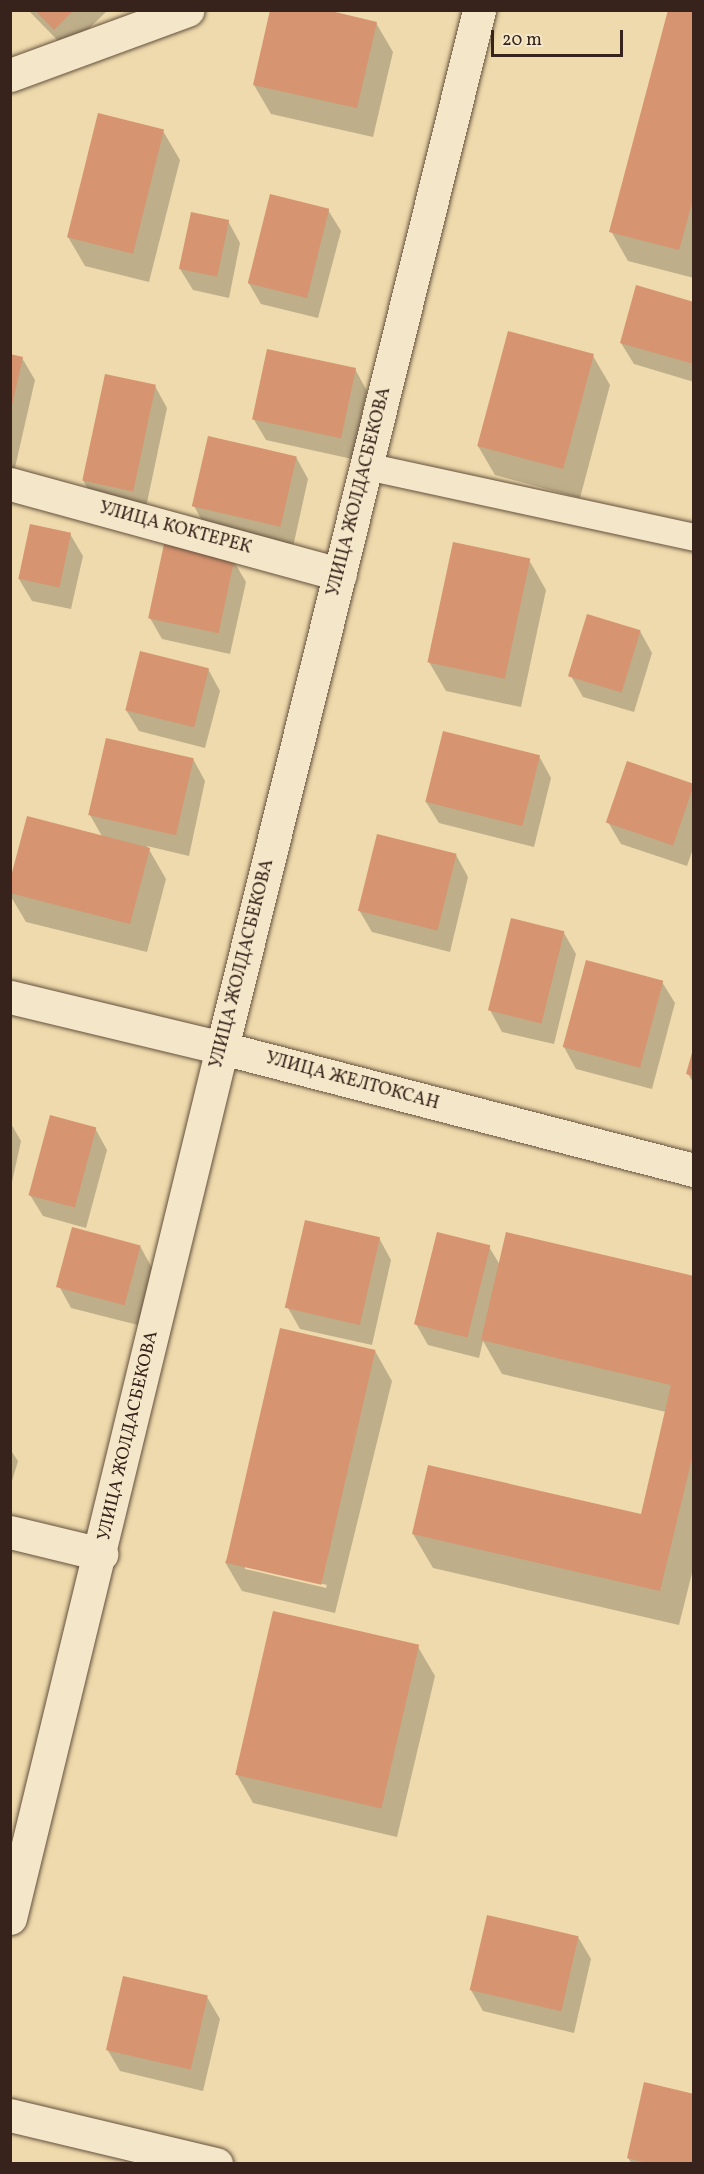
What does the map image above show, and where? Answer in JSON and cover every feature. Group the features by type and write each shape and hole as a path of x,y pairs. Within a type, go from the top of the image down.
{"street":[{"path":"10,75 189,10"},
{"name":"УЛИЦА ЖОЛДАСБЕКОВА","path":"10,1918 479,10"},
{"name":"УЛИЦА КОКТЕРЕК","path":"10,483 340,574"},
{"name":"УЛИЦА ЖЕЛТОКСАН","path":"10,997 222,1048 693,1170"},
{"path":"10,1532 101,1554"},
{"path":"10,2115 216,2163"}],"lane":[{"path":"366,466 693,537"}],"building":[{"path":"35,10 74,10 54,30"},
{"path":"270,10 327,10 377,22 357,108 253,85"},
{"path":"668,10 694,10 694,196 679,250 609,232"},
{"path":"98,113 164,129 133,254 67,237"},
{"path":"270,194 329,209 307,298 248,283"},
{"path":"191,212 229,220 217,277 179,269"},
{"path":"636,285 694,302 694,364 620,343"},
{"path":"508,331 594,354 563,469 477,446"},
{"path":"267,349 356,368 341,438 252,419"},
{"path":"10,354 23,357 11,409 10,409"},
{"path":"105,374 156,385 133,491 82,481"},
{"path":"208,436 297,456 280,527 192,506"},
{"path":"30,524 71,533 59,588 18,579"},
{"path":"453,542 530,558 505,679 427,662"},
{"path":"164,544 234,559 219,633 148,618"},
{"path":"587,614 641,630 622,693 568,676"},
{"path":"140,651 209,668 194,727 125,710"},
{"path":"443,731 540,755 522,826 425,802"},
{"path":"106,738 194,758 176,835 88,815"},
{"path":"627,761 694,784 673,846 606,822"},
{"path":"27,816 150,848 130,924 10,893 10,880"},
{"path":"377,834 457,854 437,930 358,911"},
{"path":"511,918 564,931 541,1023 488,1010"},
{"path":"586,960 663,981 640,1068 563,1047"},
{"path":"694,1049 694,1076 686,1074"},
{"path":"50,1115 96,1127 75,1208 29,1195"},
{"path":"305,1220 380,1237 360,1325 285,1308"},
{"path":"72,1227 141,1245 125,1305 56,1287"},
{"path":"437,1232 490,1245 467,1337 414,1324"},
{"path":"506,1232 694,1276 694,1450 660,1591 412,1534 428,1465 641,1514 671,1385 481,1340"},
{"path":"280,1328 375,1350 321,1585 226,1563"},
{"path":"273,1611 419,1645 381,1808 235,1775"},
{"path":"487,1915 579,1936 561,2011 470,1990"},
{"path":"123,1976 208,1996 191,2070 106,2050"},
{"path":"644,2082 694,2094 694,2164 651,2164 627,2158"}]}
